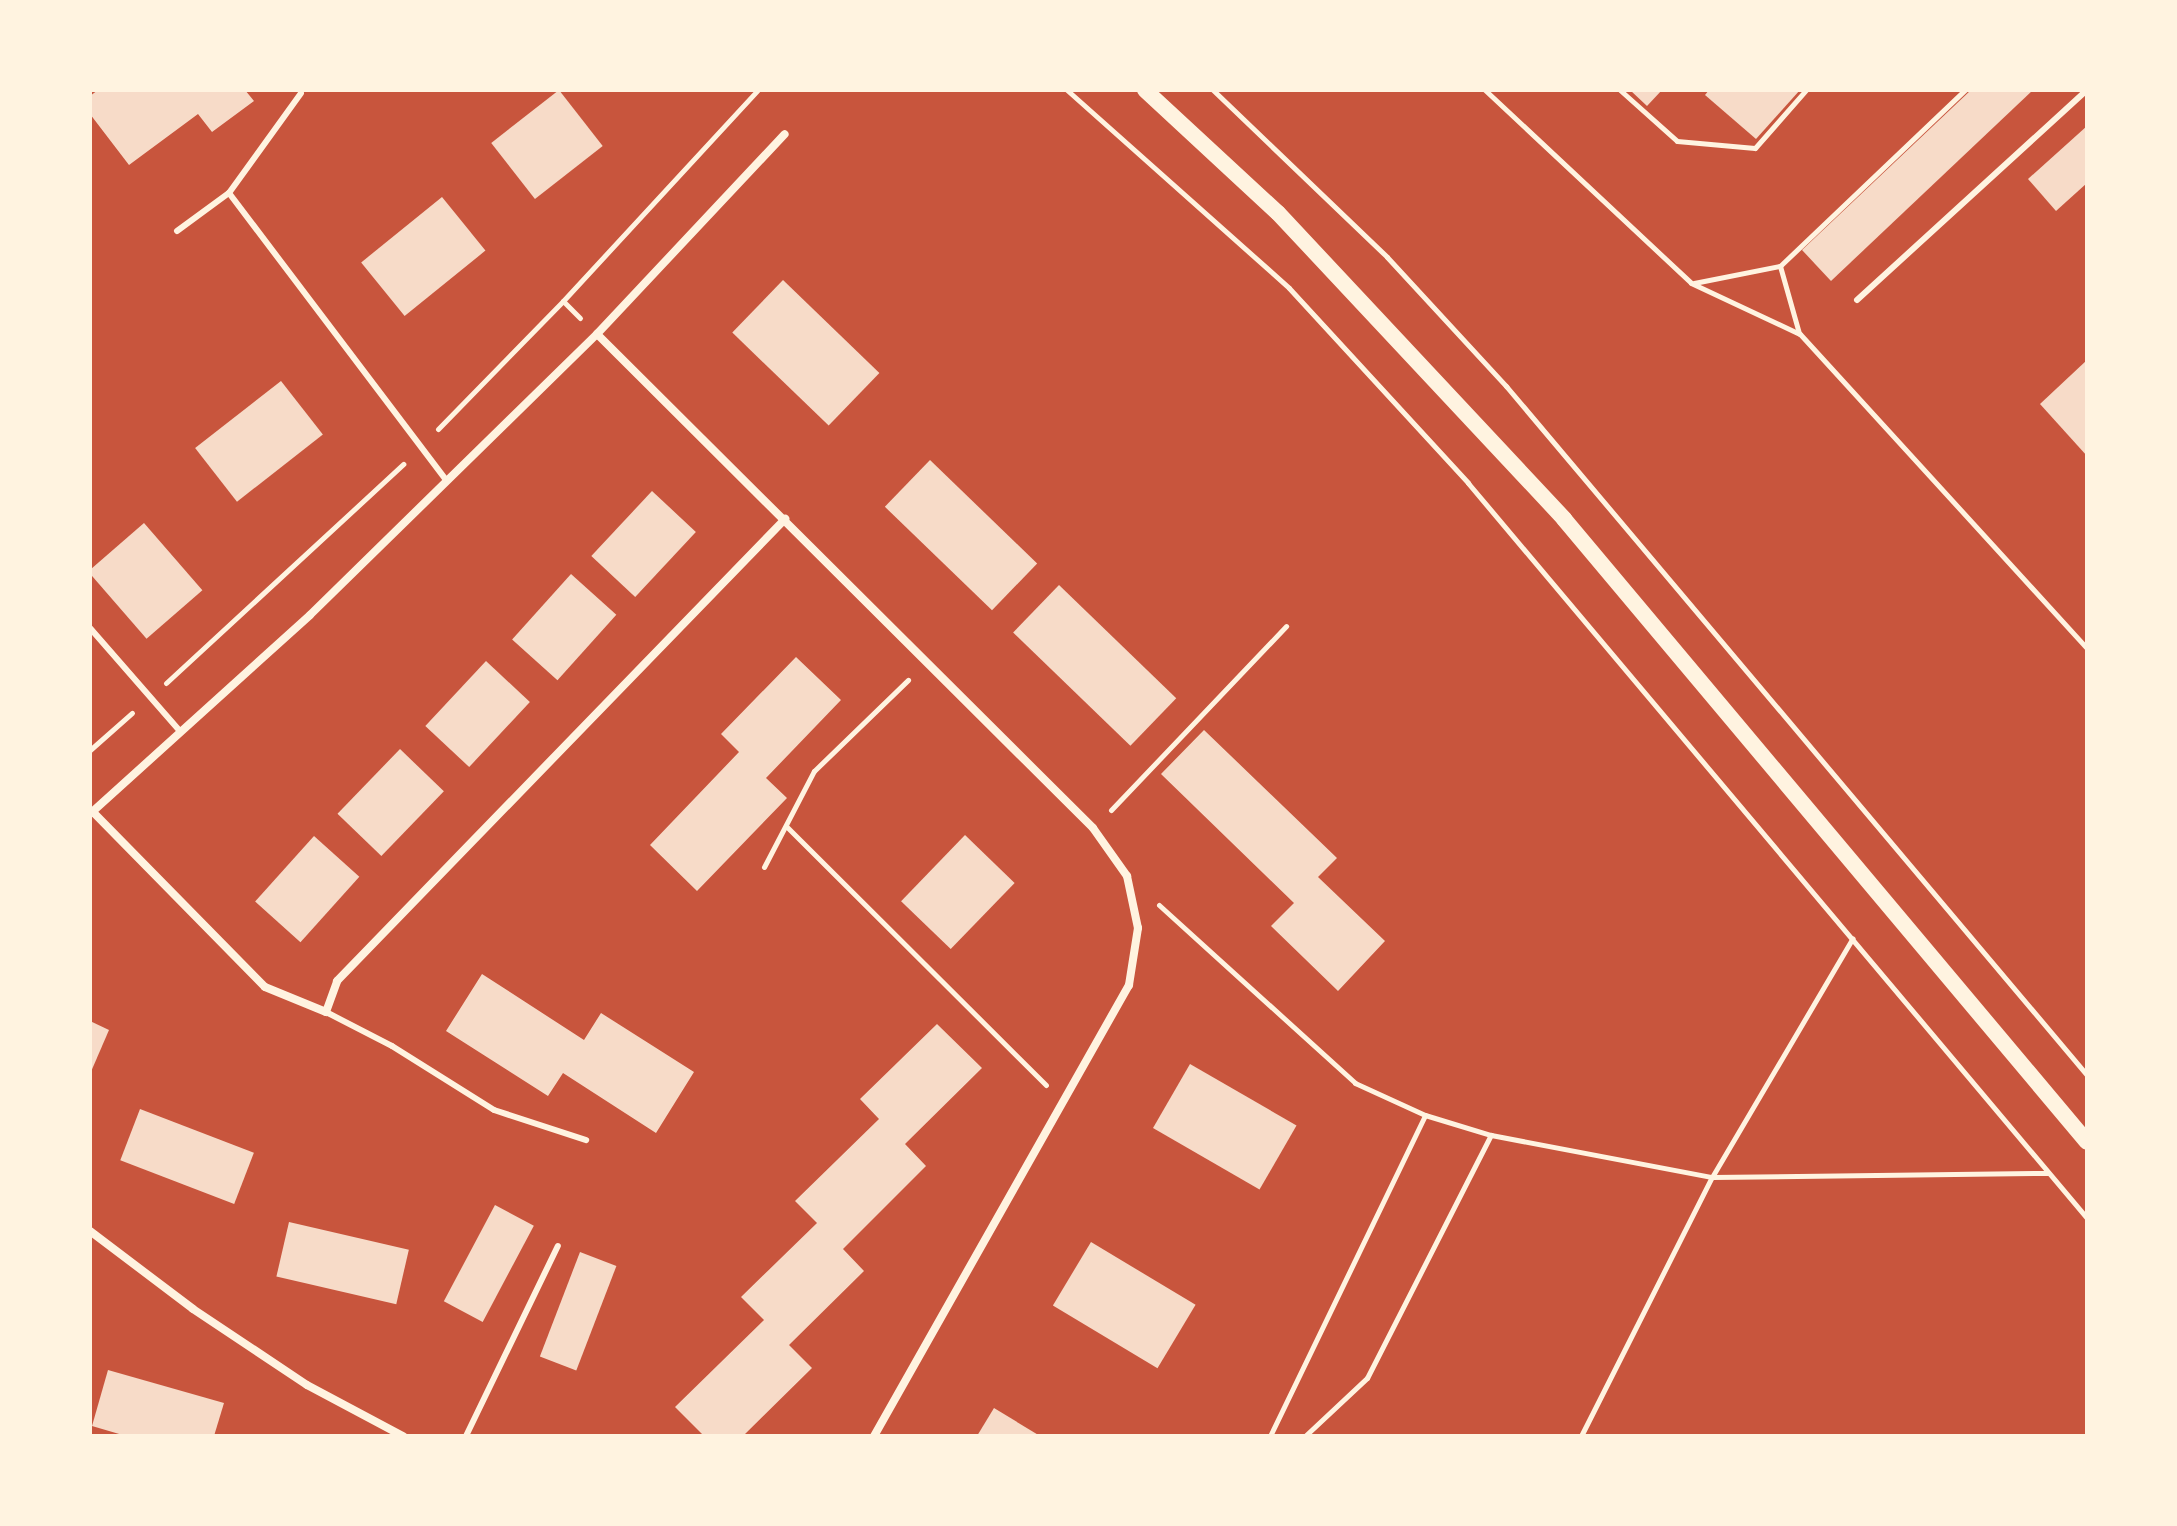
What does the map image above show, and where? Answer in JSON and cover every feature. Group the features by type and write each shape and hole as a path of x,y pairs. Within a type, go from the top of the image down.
{"main road":[{"path":"1145,90 1278,213 1564,519 2087,1142"}],"street":[{"path":"785,134 597,334 447,481 310,615 92,813 265,987 326,1012 337,981 785,519"},
{"path":"597,334 1093,828 1127,876 1138,928 1129,985 874,1436"},
{"path":"90,1231 193,1309 307,1385 403,1436"}],"lane":[{"path":"1857,300 2087,90"},
{"path":"177,231 229,193 301,93"},
{"path":"229,193 447,481"},
{"path":"90,628 180,731"},
{"path":"326,1012 392,1046 494,1110 586,1140"},
{"path":"466,1436 558,1246"}],"path":[{"path":"90,750 421,447 563,301 758,90"},
{"path":"1067,90 1289,288 1468,483 2087,1218"},
{"path":"1213,90 1387,257 1506,386 2087,1075"},
{"path":"1485,90 1691,283 1800,334 2087,648"},
{"path":"1620,90 1677,141 1755,148 1806,90"},
{"path":"1691,283 1780,266 1965,90"},
{"path":"1780,266 1800,334"},
{"path":"563,301 597,334"},
{"path":"1093,828 1286,626"},
{"path":"764,867 814,771 926,662"},
{"path":"786,826 1063,1102"},
{"path":"1127,876 1355,1083 1425,1115 1491,1135 1712,1177 2049,1173"},
{"path":"1581,1436 1712,1177 1853,938"},
{"path":"1270,1436 1425,1115"},
{"path":"1305,1436 1367,1378 1491,1135"}],"building":[{"path":"98,90 245,90 254,101 212,132 198,114 129,165 90,114 90,96"},
{"path":"559,90 603,146 535,199 491,143"},
{"path":"1630,90 1662,90 1647,106"},
{"path":"1709,90 1800,90 1756,139 1705,95"},
{"path":"1971,90 2033,90 1831,281 1802,250"},
{"path":"2087,126 2087,183 2056,211 2028,179"},
{"path":"442,197 485,251 405,316 361,262"},
{"path":"783,280 879,373 829,426 732,333"},
{"path":"2087,360 2087,456 2040,404"},
{"path":"281,381 323,435 237,502 195,448"},
{"path":"930,460 1037,564 992,610 885,507"},
{"path":"652,491 696,532 635,597 591,556"},
{"path":"144,523 202,590 147,639 90,574 90,570"},
{"path":"571,574 616,615 557,680 512,639"},
{"path":"1059,585 1176,698 1130,746 1013,632"},
{"path":"796,657 841,700 766,778 787,798 697,891 650,845 739,752 721,734"},
{"path":"486,661 530,702 469,767 425,726"},
{"path":"1204,730 1337,858 1318,877 1385,941 1338,991 1271,926 1294,903 1161,774"},
{"path":"400,749 444,791 381,856 337,814"},
{"path":"965,835 1015,883 951,949 901,901"},
{"path":"314,836 359,877 300,942 255,901"},
{"path":"482,974 584,1040 601,1013 694,1072 656,1133 563,1073 548,1096 446,1031"},
{"path":"90,1021 109,1030 90,1074"},
{"path":"937,1024 982,1068 905,1144 926,1166 843,1249 864,1271 789,1345 812,1368 743,1436 704,1436 675,1407 764,1320 741,1297 817,1223 795,1201 879,1119 860,1099"},
{"path":"1190,1064 1297,1126 1260,1190 1153,1128"},
{"path":"140,1109 254,1153 234,1204 120,1160"},
{"path":"495,1205 534,1226 483,1322 444,1301"},
{"path":"289,1222 409,1250 396,1304 276,1277"},
{"path":"1091,1242 1196,1305 1157,1368 1053,1305"},
{"path":"580,1252 616,1266 576,1371 540,1357"},
{"path":"108,1370 224,1403 214,1436 126,1436 92,1426"},
{"path":"994,1408 1040,1436 977,1436"}]}
